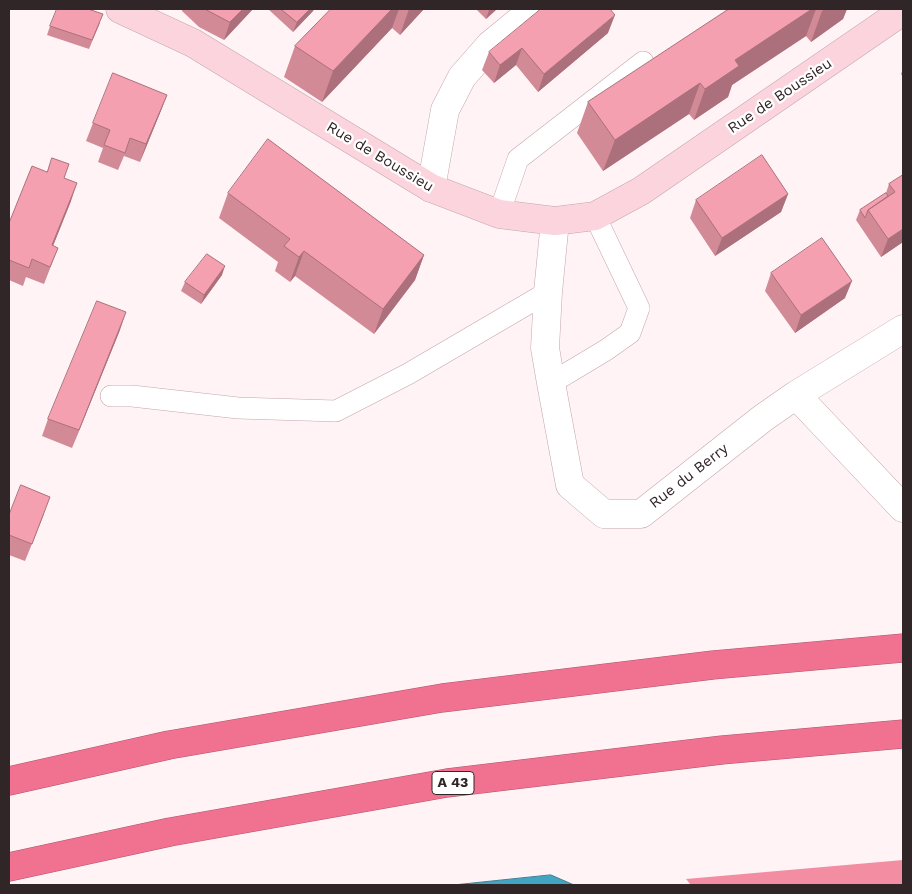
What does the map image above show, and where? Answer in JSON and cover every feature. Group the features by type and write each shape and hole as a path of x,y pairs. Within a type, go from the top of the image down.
{"highway":[{"path":"9,781 170,745 442,698 713,665 903,648"},
{"name":"A 43","path":"9,867 170,832 447,783 722,750 903,734"}],"street":[{"name":"Rue de Boussieu","path":"120,9 193,43 431,188 499,214 556,221 595,216 641,191 903,12"},
{"path":"431,188 445,110 462,77 490,45 534,9"},
{"name":"Rue du Berry","path":"556,221 548,292 545,348 570,485 604,514 641,514 763,418 796,395 903,329"},
{"path":"796,395 903,508"}],"lane":[{"path":"499,214 518,159 643,62"},
{"path":"551,383 606,350 630,333 639,308 595,216"},
{"path":"111,396 132,396 238,408 336,411 408,374 548,292"}],"shaded area":[{"path":"903,860 903,885 691,885 686,879"}],"water":[{"path":"551,875 574,885 454,885"}],"building":[{"path":"57,9 88,9 103,14 92,40 50,26"},
{"path":"205,9 243,9 230,22"},
{"path":"281,9 310,9 297,22"},
{"path":"331,9 392,9 333,71 295,46"},
{"path":"541,9 610,9 615,15 544,74 522,48 500,65 489,52"},
{"path":"729,9 812,9 735,60 739,66 705,89 700,83 615,140 588,102"},
{"path":"113,73 167,95 146,144 130,138 125,153 104,145 110,130 93,123"},
{"path":"268,139 424,255 383,309 304,251 299,257 284,246 290,239 228,193"},
{"path":"762,155 788,194 722,238 696,200"},
{"path":"52,158 69,164 64,178 77,183 52,245 58,248 50,267 32,259 29,268 9,260 9,223 32,166 47,172"},
{"path":"903,175 903,229 888,239 868,210 895,192 889,184"},
{"path":"886,193 888,196 868,210 865,218 860,210"},
{"path":"822,238 852,281 801,315 771,273"},
{"path":"207,254 225,266 204,295 185,282"},
{"path":"97,301 126,312 79,430 48,419"},
{"path":"21,485 50,497 32,544 9,535 9,515"}]}
